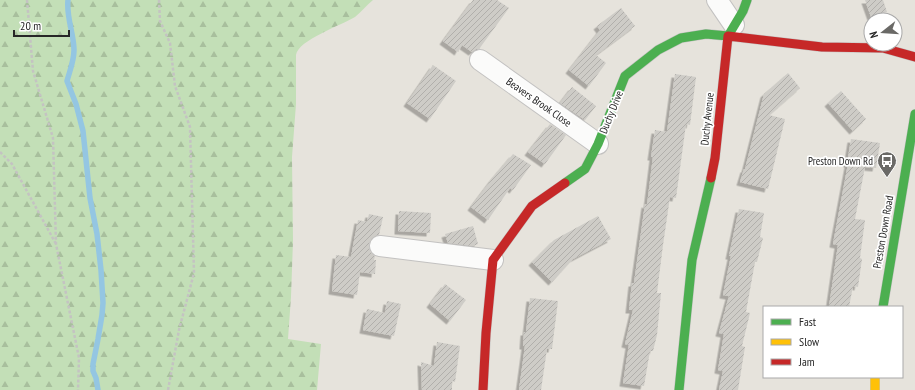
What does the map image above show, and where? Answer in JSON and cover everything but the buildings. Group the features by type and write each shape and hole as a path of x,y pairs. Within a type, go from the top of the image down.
{"street":[{"path":"717,0 731,30"},
{"path":"731,30 743,11 747,0"},
{"path":"731,30 822,47 883,48 915,57"},
{"name":"Duchy Drive","path":"493,260 532,206 585,169 598,144 626,76 658,50 681,38 731,30"},
{"name":"Duchy Avenue","path":"679,390 692,260 715,158 731,30"},
{"name":"Beavers Brook Close","path":"480,60 598,144"},
{"name":"Preston Down Road","path":"883,306 915,114"},
{"path":"380,246 493,260 486,333 483,390"},
{"path":"874,390 875,378"}],"path":[{"path":"26,0 33,71 53,138 56,244 79,358 78,390"},
{"path":"159,0 160,21 170,43 175,86 190,128 194,273 179,330 168,390"},
{"path":"0,152 12,164 56,244"}],"green space":[{"path":"0,0 373,0 355,17 312,38 299,49 296,55 296,104 292,157 293,241 288,339 321,344 317,390 0,390"}],"waterway":[{"path":"68,0 68,13 73,38 74,54 67,81 76,104 83,131 90,198 97,234 101,270 103,303 102,315 93,364 93,371 98,390"}],"traffic: fast":[{"path":"565,183 585,169 598,144 625,76 658,50 681,38 706,34 728,36 743,11 747,0"},
{"path":"883,306 915,114"},
{"path":"679,390 692,260 711,178"}],"traffic: slow":[{"path":"875,378 875,390"}],"traffic: jam":[{"path":"711,178 715,158 728,36 822,47 883,48 915,57"},
{"path":"483,390 486,333 493,260 532,206 565,183"}],"place":[{"name":"Preston Down Rd","path":"887,178"}]}
